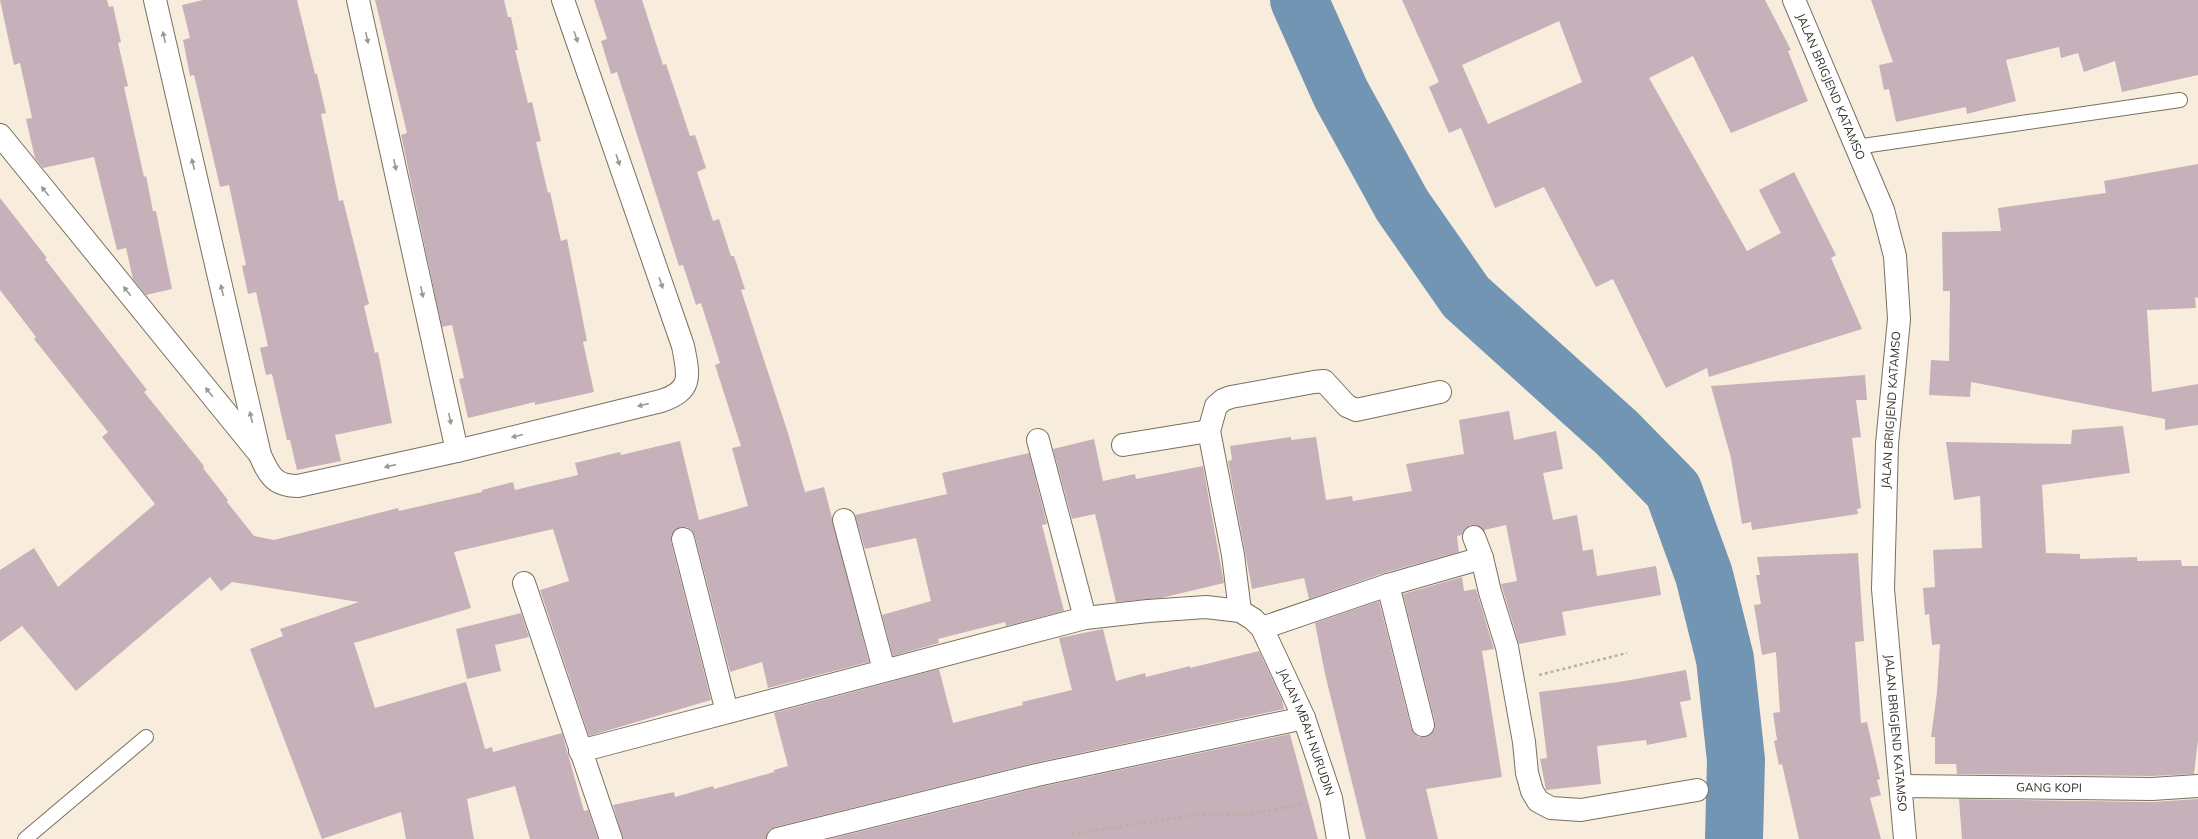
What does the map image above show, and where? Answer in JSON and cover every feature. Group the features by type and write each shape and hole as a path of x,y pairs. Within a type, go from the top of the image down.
{"street":[{"path":"155,0 260,455"},
{"path":"358,0 457,451"},
{"path":"0,135 260,455 274,479 284,486 298,486 457,451 660,401 680,393 685,384 686,369 683,346 563,0"},
{"name":"JALAN BRIGJEND KATAMSO","path":"1794,0 1882,210 1895,256 1899,319 1887,444 1883,589 1890,685 1901,786 1904,839"},
{"path":"1240,611 1232,555 1209,431 1216,406 1223,400 1314,382 1324,382 1347,406 1356,410 1440,392"},
{"path":"1123,445 1209,431"},
{"path":"1038,440 1084,618"},
{"path":"844,520 884,670"},
{"path":"1474,537 1482,558 1490,592 1507,647 1524,742 1527,773 1532,791 1538,801 1551,808 1581,810 1697,790"},
{"path":"683,539 726,712"},
{"path":"580,751 1084,618 1148,611 1206,607 1240,611 1262,628 1388,585 1482,558"},
{"path":"524,583 611,839"},
{"path":"1388,585 1423,725"},
{"name":"JALAN MBAH NURUDIN","path":"1262,628 1304,718 1331,798 1338,839"},
{"path":"778,839 1037,775 1304,718"},
{"name":"GANG KOPI","path":"1901,786 2152,789 2198,786"}],"lane":[{"path":"1856,147 2180,100"},
{"path":"25,839 146,737"}],"path":[{"path":"1514,681 1627,654"},
{"path":"1072,834 1201,814 1252,814 1331,798"}],"building":[{"path":"0,0 107,0 109,7 113,6 121,42 118,43 128,86 124,87 144,177 146,176 153,211 156,211 172,289 146,295 133,279 126,248 117,250 94,157 43,168 35,158 26,119 32,118 20,63 14,65"},
{"path":"203,0 297,0 326,113 321,114 339,201 343,200 369,304 364,306 375,353 378,352 392,423 335,435 341,461 297,470 290,440 287,440 272,374 266,375 260,348 268,346 256,292 248,294 242,266 246,265 229,185 220,187 194,75 190,76 183,40 190,38 182,5"},
{"path":"375,0 504,0 508,17 511,17 518,50 515,50 528,103 532,102 541,141 536,142 548,193 550,192 561,241 567,239 587,341 583,342 594,392 535,405 535,402 468,418 459,379 464,378 452,325 442,327 401,135 407,133"},
{"path":"594,0 642,0 663,65 666,64 690,136 695,135 706,168 697,172 713,221 719,219 731,256 734,256 745,289 741,290 788,433 805,492 824,487 869,662 768,688 762,662 730,672 695,536 687,527 680,527 671,535 671,542 711,700 589,736 540,590 569,581 553,529 454,552 471,608 354,643 375,708 466,682 485,749 492,747 493,752 562,733 584,811 588,810 598,839 530,839 515,786 467,799 474,839 406,839 401,812 322,839 250,649 283,636 280,629 359,602 232,582 221,591 210,577 76,691 22,626 0,642 0,570 34,548 58,587 155,504 102,437 108,432 34,339 36,337 0,290 0,198 47,258 45,259 147,390 144,392 204,466 203,468 228,500 227,502 254,536 274,540 398,508 399,511 482,492 482,490 513,482 515,490 578,475 575,463 620,452 621,455 680,441 699,520 748,506 732,448 741,446 715,365 720,363 701,303 696,305 683,265 679,266 617,72 611,74 601,41 607,39"},
{"path":"1402,0 1765,0 1791,50 1788,51 1808,101 1731,133 1693,56 1649,78 1747,251 1781,233 1759,190 1794,172 1836,255 1831,258 1862,329 1709,377 1707,368 1666,388 1613,279 1596,287 1544,187 1495,208 1461,128 1449,133 1429,87 1439,82","holes":["1559,21 1582,82 1488,124 1462,65"]},
{"path":"1871,0 2198,0 2198,75 2122,92 2115,61 2084,72 2078,53 2061,58 2059,47 2006,60 2016,101 1967,114 1966,107 1896,122 1889,89 1884,90 1879,65 1893,62"},
{"path":"2198,164 2198,298 2195,297 2196,308 2147,310 2152,392 2198,384 2198,425 2165,430 2165,419 1971,382 1970,397 1929,395 1931,360 1949,361 1950,291 1943,291 1942,232 2001,231 1998,208 2106,193 2104,181"},
{"path":"1865,375 1867,400 1856,400 1861,437 1852,438 1861,508 1857,509 1858,514 1752,530 1751,522 1742,524 1731,458 1711,386"},
{"path":"1509,411 1514,440 1556,431 1563,469 1543,473 1553,520 1577,515 1583,551 1593,549 1597,576 1656,566 1661,595 1562,612 1566,635 1519,644 1501,584 1517,581 1506,525 1484,530 1476,525 1470,525 1465,529 1462,535 1457,536 1459,552 1384,573 1309,599 1304,578 1252,589 1228,461 1232,460 1230,446 1291,437 1291,440 1316,437 1326,500 1352,496 1353,501 1412,491 1406,464 1464,454 1459,420"},
{"path":"2123,426 2130,473 2042,485 2046,553 2080,554 2080,559 2137,557 2137,561 2181,560 2182,566 2198,566 2198,740 2194,774 2152,776 1957,774 1956,764 1935,764 1935,737 1931,737 1937,692 1940,644 1932,645 1929,614 1925,615 1923,588 1935,587 1933,550 1982,548 1980,496 1954,500 1946,442 2071,444 2072,430"},
{"path":"1094,439 1103,481 1135,474 1136,479 1203,466 1224,583 1161,598 1116,602 1095,514 1072,519 1053,449"},
{"path":"1029,453 1047,524 1042,525 1064,611 1006,626 1005,622 938,639 939,643 893,656 882,615 931,601 916,538 865,549 855,515 947,494 942,473"},
{"path":"1858,553 1864,641 1855,642 1861,723 1867,722 1880,779 1877,780 1881,795 1870,798 1881,839 1799,839 1782,764 1779,765 1774,741 1777,740 1773,713 1780,712 1776,652 1762,655 1754,605 1761,604 1756,575 1760,575 1757,557"},
{"path":"1462,577 1464,591 1476,589 1494,649 1482,651 1502,777 1426,789 1438,839 1366,839 1325,674 1315,623 1379,601 1411,728 1419,737 1426,737 1435,729 1435,722 1403,594"},
{"path":"521,613 529,637 495,645 501,671 467,679 456,629"},
{"path":"1103,629 1116,681 1145,673 1146,677 1190,666 1190,668 1259,651 1282,700 1284,709 1034,763 775,827 769,830 766,839 623,839 613,805 674,792 675,797 713,786 714,789 774,772 774,770 788,766 774,713 939,669 953,723 1023,705 1022,702 1072,690 1059,638"},
{"path":"1686,670 1691,700 1680,702 1687,737 1647,745 1646,740 1597,746 1601,784 1546,790 1540,759 1547,758 1539,692 1619,682"},
{"path":"1290,734 1318,839 830,839 1040,787"},
{"path":"1959,799 2152,802 2198,799 2198,839 1962,839"}],"waterway":[{"path":"1299,0 1341,94 1402,205 1466,297 1617,433 1673,490 1704,575 1725,659 1736,760 1734,839"}]}
